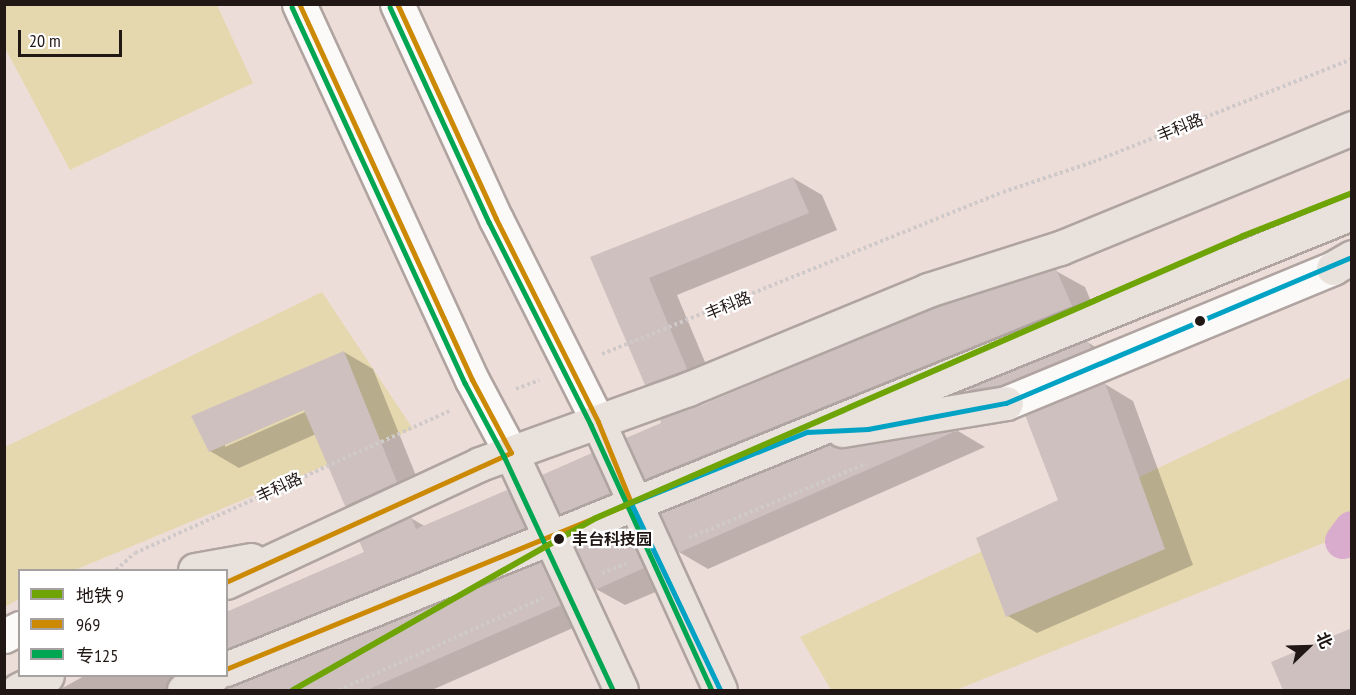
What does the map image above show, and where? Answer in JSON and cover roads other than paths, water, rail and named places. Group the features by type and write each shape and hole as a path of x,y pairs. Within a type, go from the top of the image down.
{"main road":[{"path":"228,581 511,453 688,389 928,290 1060,248 1352,128"},
{"path":"228,668 1352,213"},
{"path":"807,432 868,429 1006,403"},
{"path":"598,422 632,503 720,690"},
{"path":"511,453 621,690"},
{"path":"200,569 291,552"},
{"path":"18,690 43,677"},
{"path":"184,690 209,677"}],"street":[{"path":"299,4 483,403 511,453"},
{"path":"397,4 569,368 598,422"},
{"path":"1006,403 1342,262"},
{"path":"4,636 18,629"}],"waterway":[{"path":"1343,541 1352,529"}],"metro line":[{"name":"9","path":"293,690 596,518 1243,236 1352,193"}],"place":[{"name":"丰台科技园","path":"559,539"}]}
